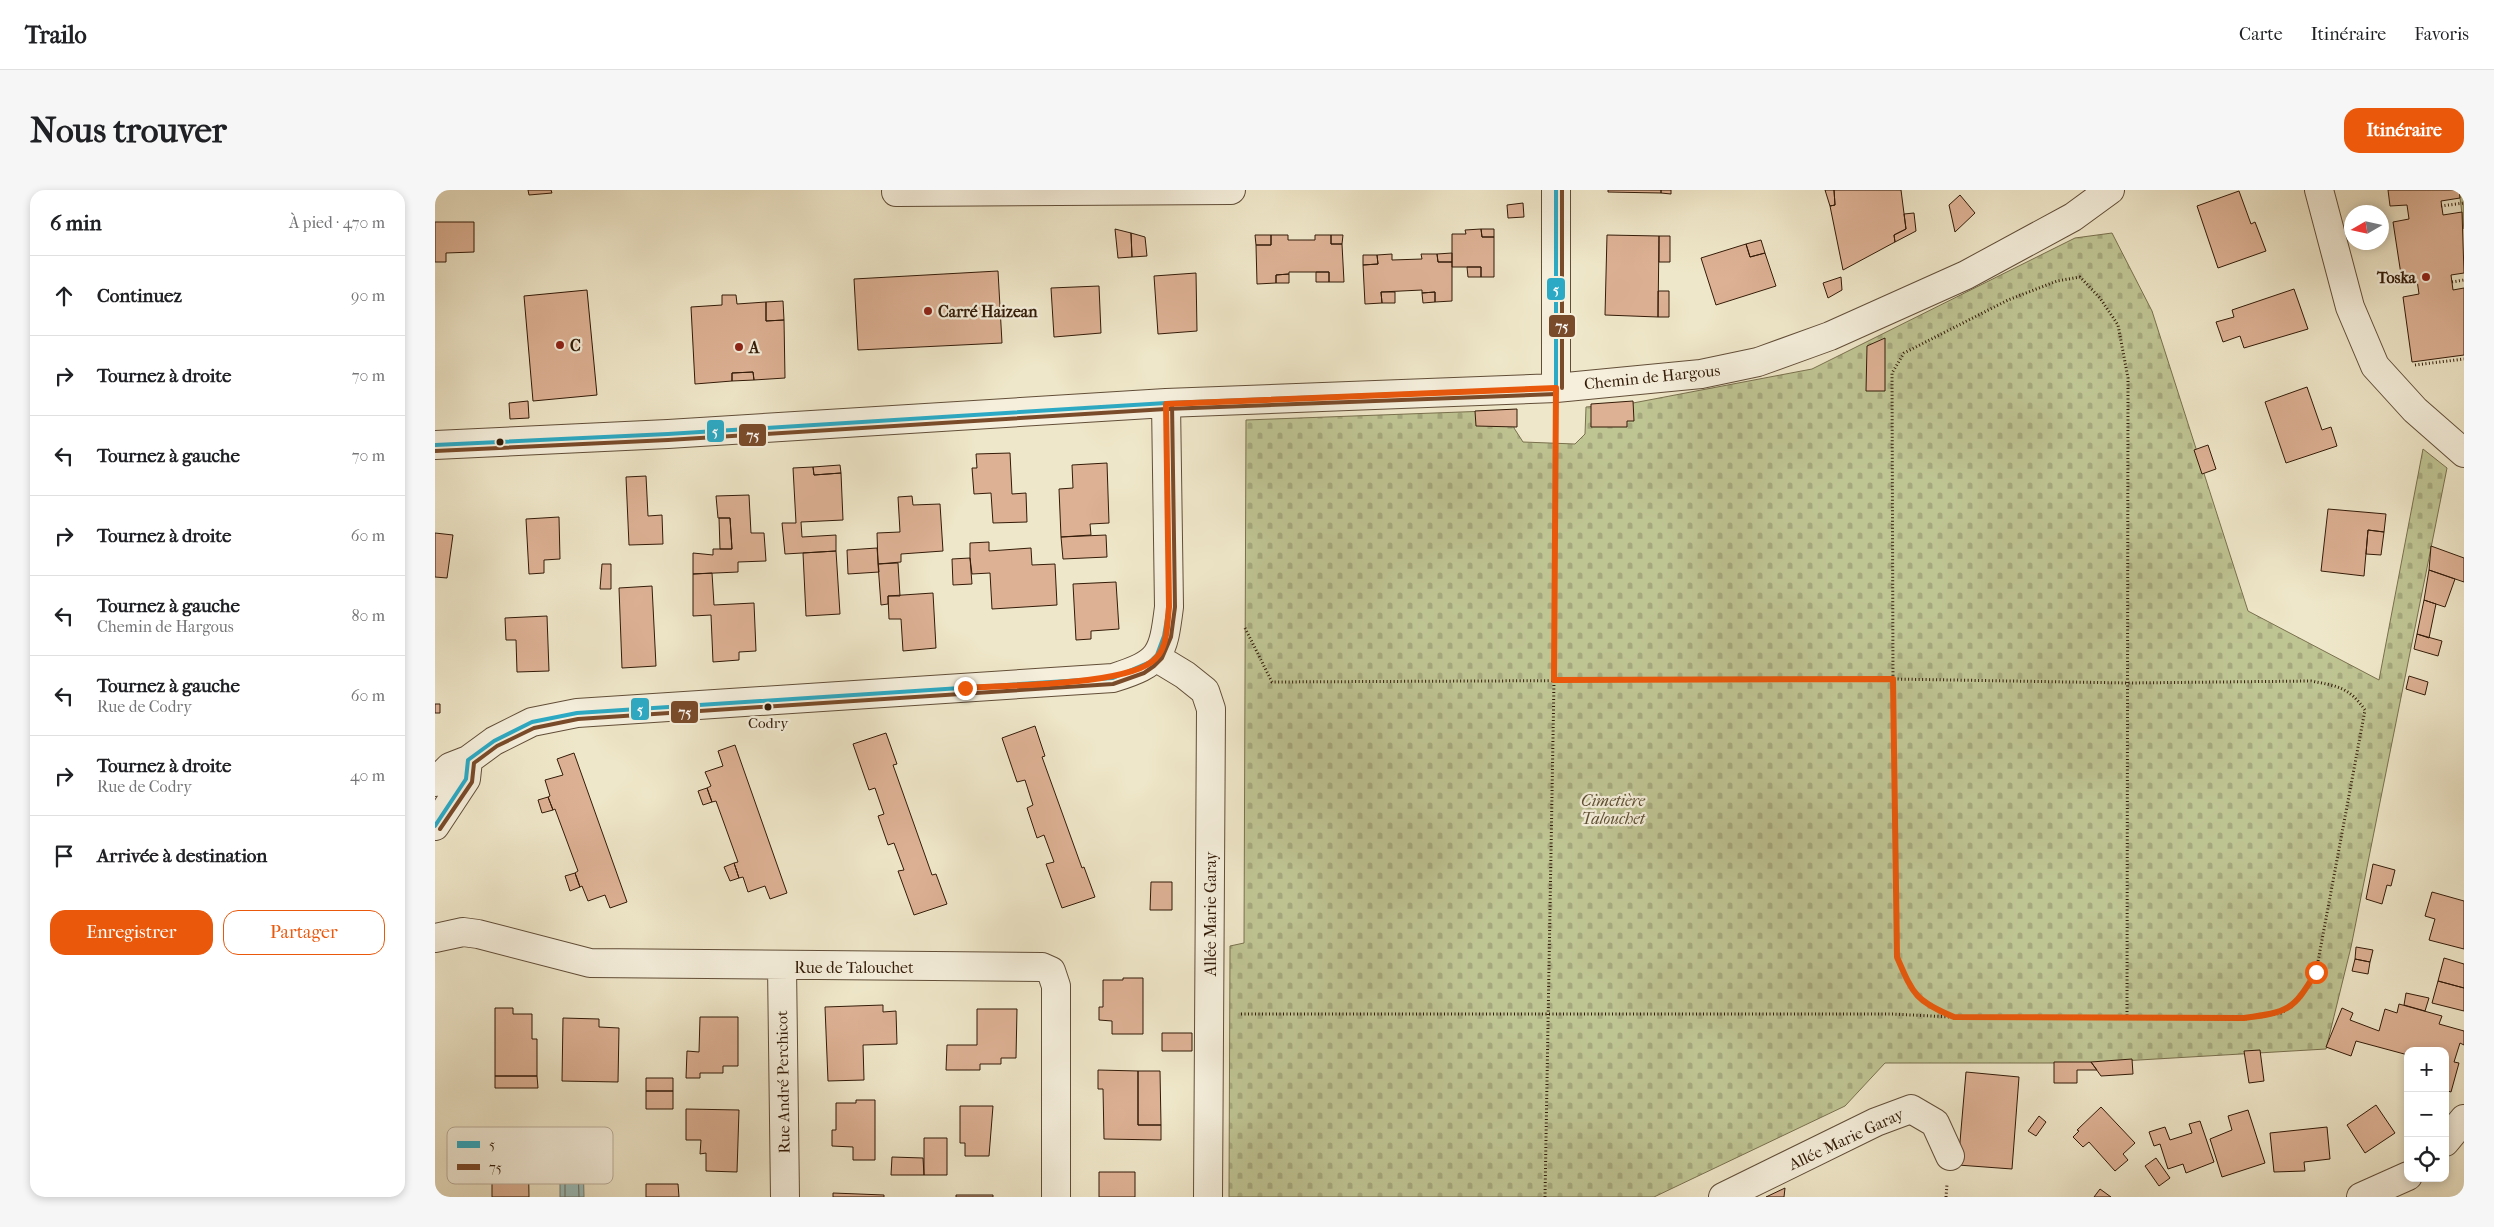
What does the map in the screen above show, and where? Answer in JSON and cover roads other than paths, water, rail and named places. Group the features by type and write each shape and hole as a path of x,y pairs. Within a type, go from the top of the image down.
{"street":[{"path":"896,192 1231,190"},
{"path":"1556,190 1556,388"},
{"name":"Chemin de Hargous","path":"435,445 669,434 1166,404 1556,388 1701,374 1767,358 1830,336 1966,275 2073,217 2110,190"},
{"path":"2319,190 2350,306 2375,366 2415,410 2464,453"},
{"path":"435,782 450,768 468,760 494,740 532,722 577,713 1113,678 1139,670 1157,658 1165,640 1169,607 1166,404"},
{"name":"Allée Marie Garay","path":"1157,658 1205,691 1211,709 1208,1197"},
{"path":"435,826 466,779 468,760"},
{"path":"435,916 436,919 463,932"},
{"name":"Rue de Talouchet","path":"435,938 463,932 589,963 1042,968 1051,971 1056,986 1056,1197"},
{"name":"Rue André Perchicot","path":"782,966 785,1197"},
{"name":"Allée Marie Garay","path":"1723,1197 1876,1122 1911,1109 1935,1123 1950,1156"},
{"path":"2449,1137 2464,1119"},
{"path":"2361,1197 2404,1178"}],"water":[{"path":"560,1184 584,1184 584,1197 560,1197"}],"place":[{"name":"Toska","path":"2426,277"},
{"name":"Carré Haizean","path":"928,311"},
{"name":"C","path":"560,345"},
{"name":"A","path":"739,347"},
{"name":"Codry","path":"768,707"}],"park label":[{"name":"Cimetière Talouchet","path":"1613,809"}]}
